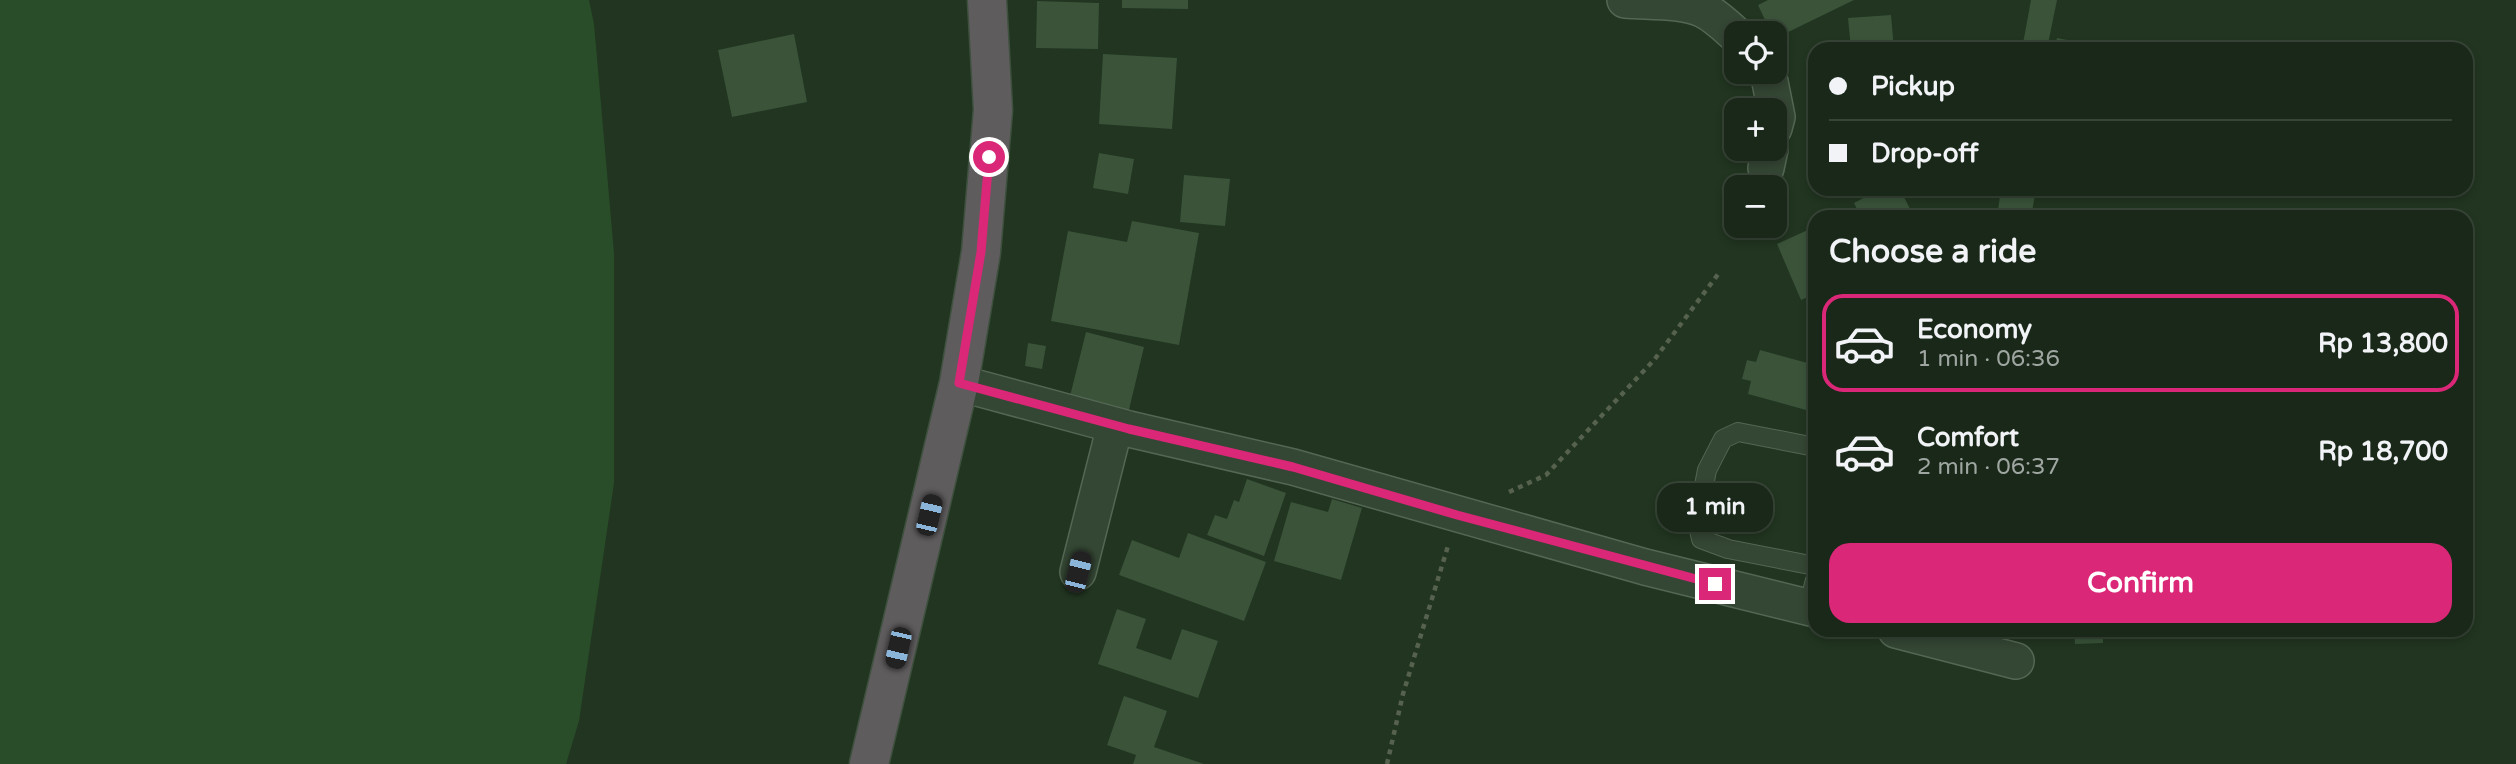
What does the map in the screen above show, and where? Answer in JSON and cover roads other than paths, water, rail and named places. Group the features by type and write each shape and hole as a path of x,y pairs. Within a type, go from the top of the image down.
{"highway":[{"path":"869,764 959,383 981,252 993,110 987,0"}],"street":[{"path":"1625,0 1683,4 1702,9 1724,24"},
{"path":"959,383 1115,426 1293,467 1644,567 1808,598"},
{"path":"1078,572 1115,426"},
{"path":"1923,637 2016,661"}],"lane":[{"path":"1808,446 1738,432 1723,439 1707,470 1697,522 1701,539 1728,549 1808,565"}]}
